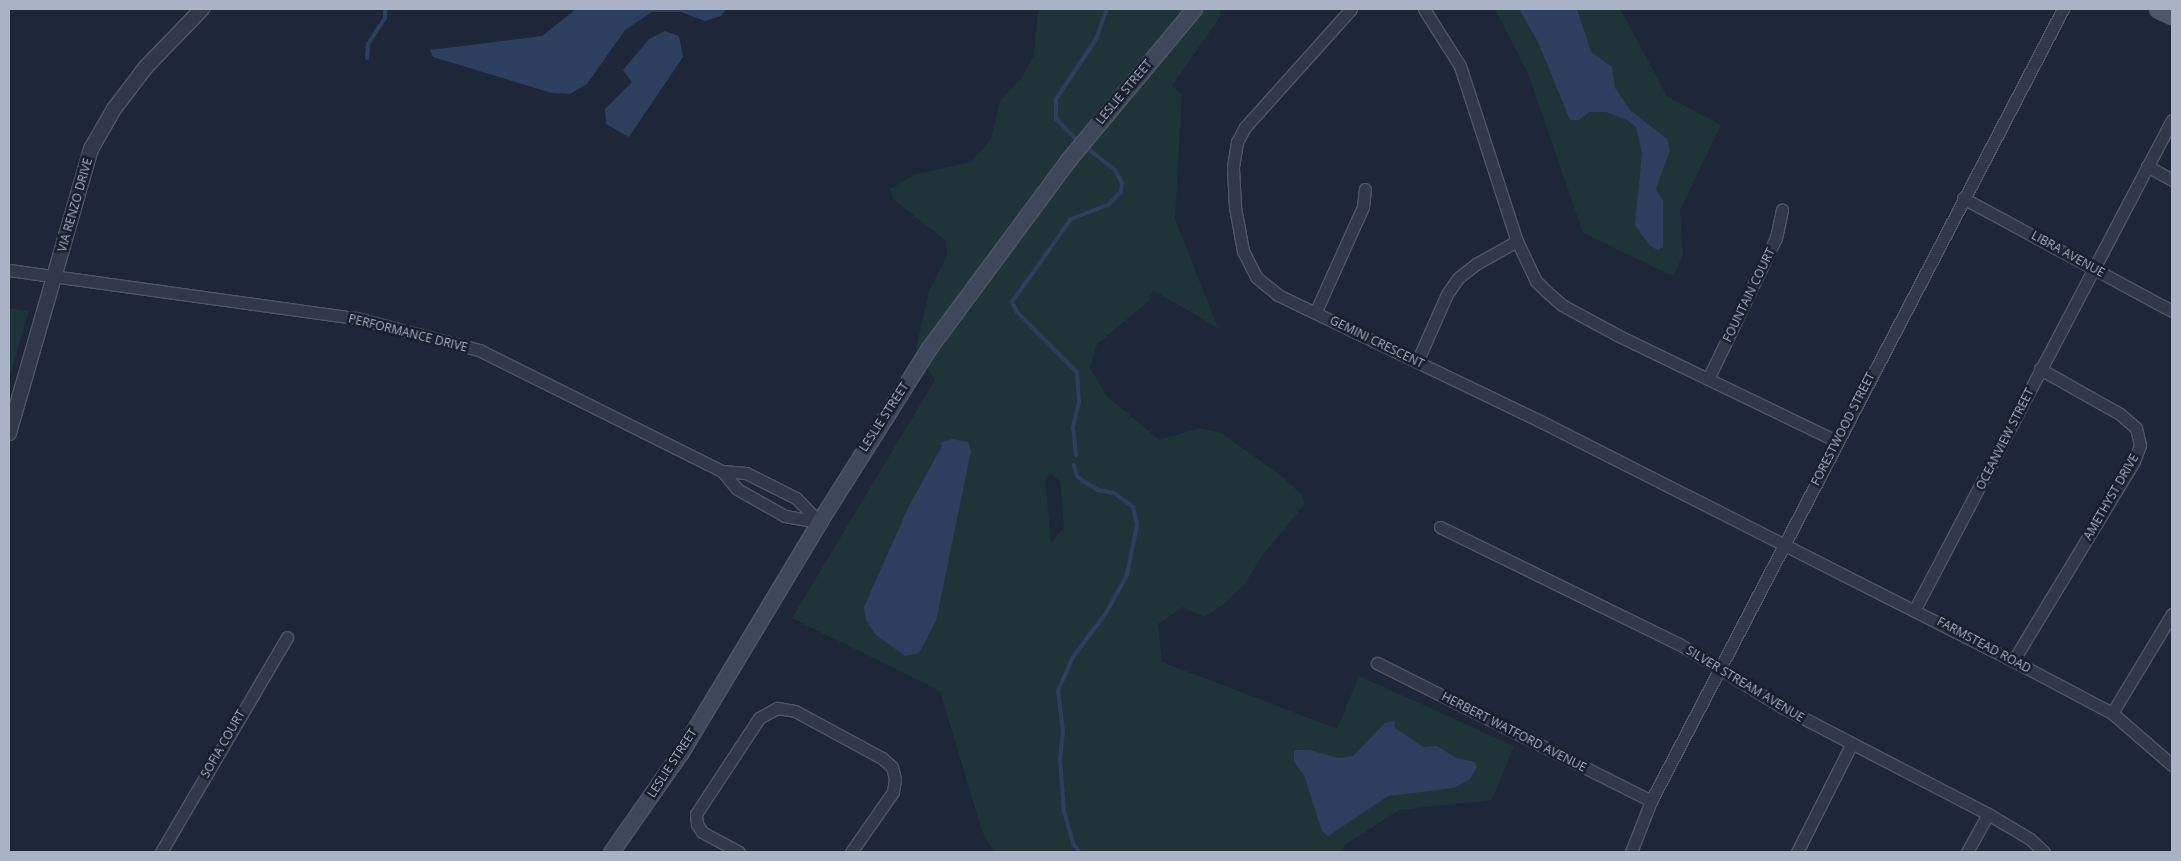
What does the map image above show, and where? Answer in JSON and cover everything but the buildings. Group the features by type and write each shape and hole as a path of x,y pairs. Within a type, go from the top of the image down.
{"main road":[{"name":"LESLIE STREET","path":"611,852 681,752 819,522 929,348 993,257 1096,124 1194,9"},
{"path":"2159,9 2172,16"}],"street":[{"name":"VIA RENZO DRIVE","path":"9,433 91,149 114,109 146,67 202,9"},
{"name":"GEMINI CRESCENT","path":"1352,9 1245,127 1237,142 1233,168 1235,207 1242,251 1256,277 1278,295 1784,543"},
{"path":"1424,9 1460,66 1517,241 1536,281 1562,305 1836,442"},
{"name":"FORESTWOOD STREET","path":"1631,852 1651,801 1721,669 1784,543 1963,198 2064,9"},
{"name":"OCEANVIEW STREET","path":"1914,609 2004,442 2092,268 2172,120"},
{"path":"2147,166 2172,180"},
{"path":"1316,312 1363,207 1365,189"},
{"name":"LIBRA AVENUE","path":"1963,198 2172,311"},
{"name":"FOUNTAIN COURT","path":"1709,377 1776,238 1782,210"},
{"path":"1417,362 1447,294 1458,278 1476,264 1517,241"},
{"name":"PERFORMANCE DRIVE","path":"9,270 356,318 479,350 722,471 746,473 796,498 819,522"},
{"name":"AMETHYST DRIVE","path":"2013,661 2134,461 2140,445 2136,428 2120,414 2040,369"},
{"name":"PERFORMANCE DRIVE","path":"722,471 737,489 785,516 819,522"},
{"name":"SILVER STREAM AVENUE","path":"1440,527 1679,644 1851,745 1988,814 2030,839 2044,852"},
{"name":"FARMSTEAD ROAD","path":"1784,543 2112,713 2172,765"},
{"path":"2112,713 2172,614"},
{"name":"SOFIA COURT","path":"161,852 287,637"},
{"name":"HERBERT WATFORD AVENUE","path":"1377,663 1651,801"},
{"path":"739,852 712,838 697,824 698,810 759,718 771,709 786,708 882,758 894,773 893,792 851,852"},
{"path":"1797,852 1851,745"},
{"path":"1967,852 1988,814"}],"green space":[{"path":"1038,9 1221,9 1220,17 1172,86 1182,94 1175,219 1218,328 1153,290 1149,301 1097,344 1090,368 1107,396 1159,440 1200,428 1221,433 1279,474 1301,494 1305,504 1262,556 1244,585 1223,605 1204,617 1183,607 1158,624 1162,662 1337,729 1359,676 1514,746 1492,800 1399,810 1345,845 1342,852 994,852 982,831 940,691 792,618 935,380 916,349 929,291 947,256 946,241 893,199 890,189 916,174 971,162 991,139 1000,101 1021,79 1034,55","holes":["1050,474 1060,481 1064,527 1051,544 1045,478"]},
{"path":"1495,9 1620,9 1667,96 1721,125 1680,210 1683,255 1673,276 1583,233 1528,73"},
{"path":"9,308 29,311 9,378"}],"water":[{"path":"576,9 726,9 721,16 705,21 681,12 652,12 625,30 587,84 570,94 552,93 433,57 430,50 542,36"},
{"path":"1519,9 1577,9 1591,52 1612,67 1615,88 1630,110 1667,139 1670,150 1656,189 1663,201 1663,247 1658,250 1650,246 1635,225 1642,153 1636,127 1627,120 1606,112 1589,112 1579,120 1570,120 1538,42"},
{"path":"665,31 679,36 683,57 629,137 606,124 605,109 632,82 623,70 649,39"},
{"path":"952,439 968,442 971,451 936,621 919,653 905,656 875,634 866,620 864,607 908,508 942,446 940,443"},
{"path":"1394,721 1395,728 1423,747 1437,746 1456,758 1475,762 1477,767 1470,779 1454,788 1388,796 1328,836 1322,831 1304,775 1294,762 1294,750 1310,750 1338,758 1353,756 1385,723"}],"waterway":[{"path":"367,58 368,44 385,18 385,9"},
{"path":"1079,142 1056,119 1056,99 1096,39 1107,9"},
{"path":"1076,455 1073,428 1079,402 1077,372 1017,312 1012,302 1071,219 1108,205 1121,192 1122,183 1115,170 1084,146"},
{"path":"1074,465 1077,476 1083,481 1098,490 1114,493 1133,507 1137,525 1127,575 1106,613 1073,657 1058,691 1063,731 1060,759 1064,811 1073,843 1079,852"}]}
